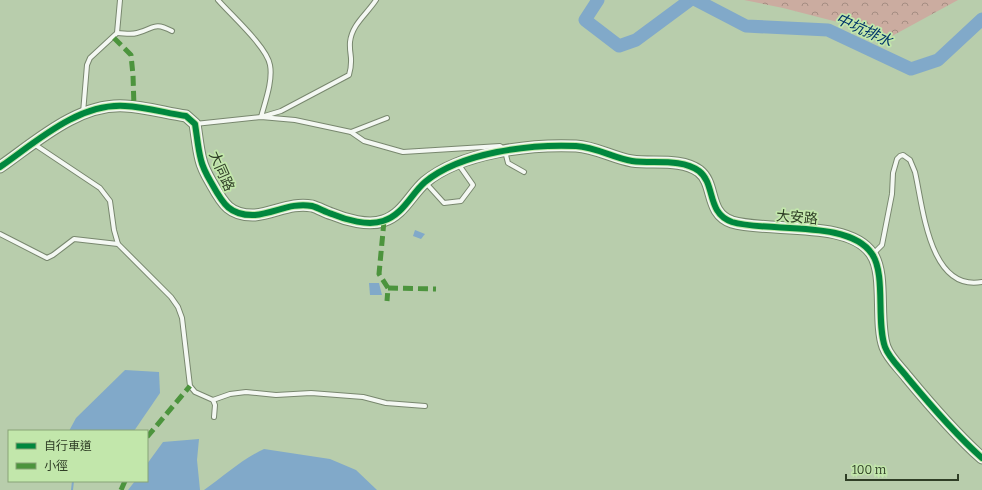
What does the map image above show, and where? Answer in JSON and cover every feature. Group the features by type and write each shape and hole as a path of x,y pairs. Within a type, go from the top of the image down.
{"street":[{"path":"0,167 63,124 102,107 125,106 186,116 195,124"},
{"name":"大同路","path":"195,124 201,160 207,174 224,205 238,214 256,215 297,206 312,206 335,216 365,223 384,221 401,210 425,182 458,163 472,157 505,151"},
{"name":"大安路","path":"505,151 576,146 592,148 631,161 671,163 690,166 701,172 717,213 730,221 753,226 813,229 837,234 852,239 866,247 873,254"},
{"path":"873,254 876,262 879,282 881,328 886,349 941,419 982,458"}],"lane":[{"path":"83,114 87,64 90,58 117,33 120,0"},
{"path":"218,0 265,51 270,64 271,74 261,118"},
{"path":"261,118 281,111 349,75 353,63 350,42 353,30 376,0"},
{"path":"117,33 139,33 156,25 161,25 172,31"},
{"path":"195,124 261,118 295,120 351,132 364,141 403,152 500,146 505,151 508,163 524,172"},
{"path":"351,132 387,118"},
{"path":"34,143 100,188 110,201 114,230 118,244 171,297 178,307 182,318 190,386 195,392 213,400 230,394 246,392 276,394 311,393 363,397 386,404 425,406"},
{"path":"873,254 882,246 892,194 895,164 900,156 903,155 910,160 915,172 932,246 939,260 948,271 958,279 968,282 982,282"},
{"path":"425,182 444,203 461,201 473,185 458,163"},
{"path":"0,234 47,258 74,239 118,244"},
{"path":"213,400 215,405 214,417"}],"green space":[{"path":"744,0 958,0 892,36 783,8"}],"water":[{"path":"415,230 425,234 421,239 413,236"},
{"path":"369,283 379,283 382,295 370,295"},
{"path":"125,370 159,372 160,393 135,430 70,430 76,418"},
{"path":"199,439 197,460 200,490 128,490 134,482 148,482 148,463 163,442"},
{"path":"264,449 330,459 356,470 377,490 204,490 241,463"}],"waterway":[{"name":"中坑排水","path":"598,0 585,20 619,46 636,40 690,0"},
{"name":"中坑排水","path":"696,0 746,26 828,30 911,69 938,60 982,19"},
{"path":"72,490 73,482"}],"marked path":[{"path":"114,38 131,55 134,107"},
{"path":"384,221 379,274 388,288 387,301"},
{"path":"388,288 436,289"},
{"path":"148,436 190,386"},
{"path":"121,490 125,482"}],"cycle path":[{"path":"0,167 43,136 74,117 108,107 125,106 186,116 195,124 202,163 216,191 228,207 233,211 246,215 262,214 297,205 305,205 312,206 357,222 371,223 383,221 396,214 425,182 440,172 457,163 477,157 518,149 576,146 591,148 618,158 632,161 684,164 699,171 704,177 708,183 718,212 724,218 732,222 766,227 827,231 845,236 861,243 872,254 879,273 882,337 889,355 934,409 982,458"}]}
